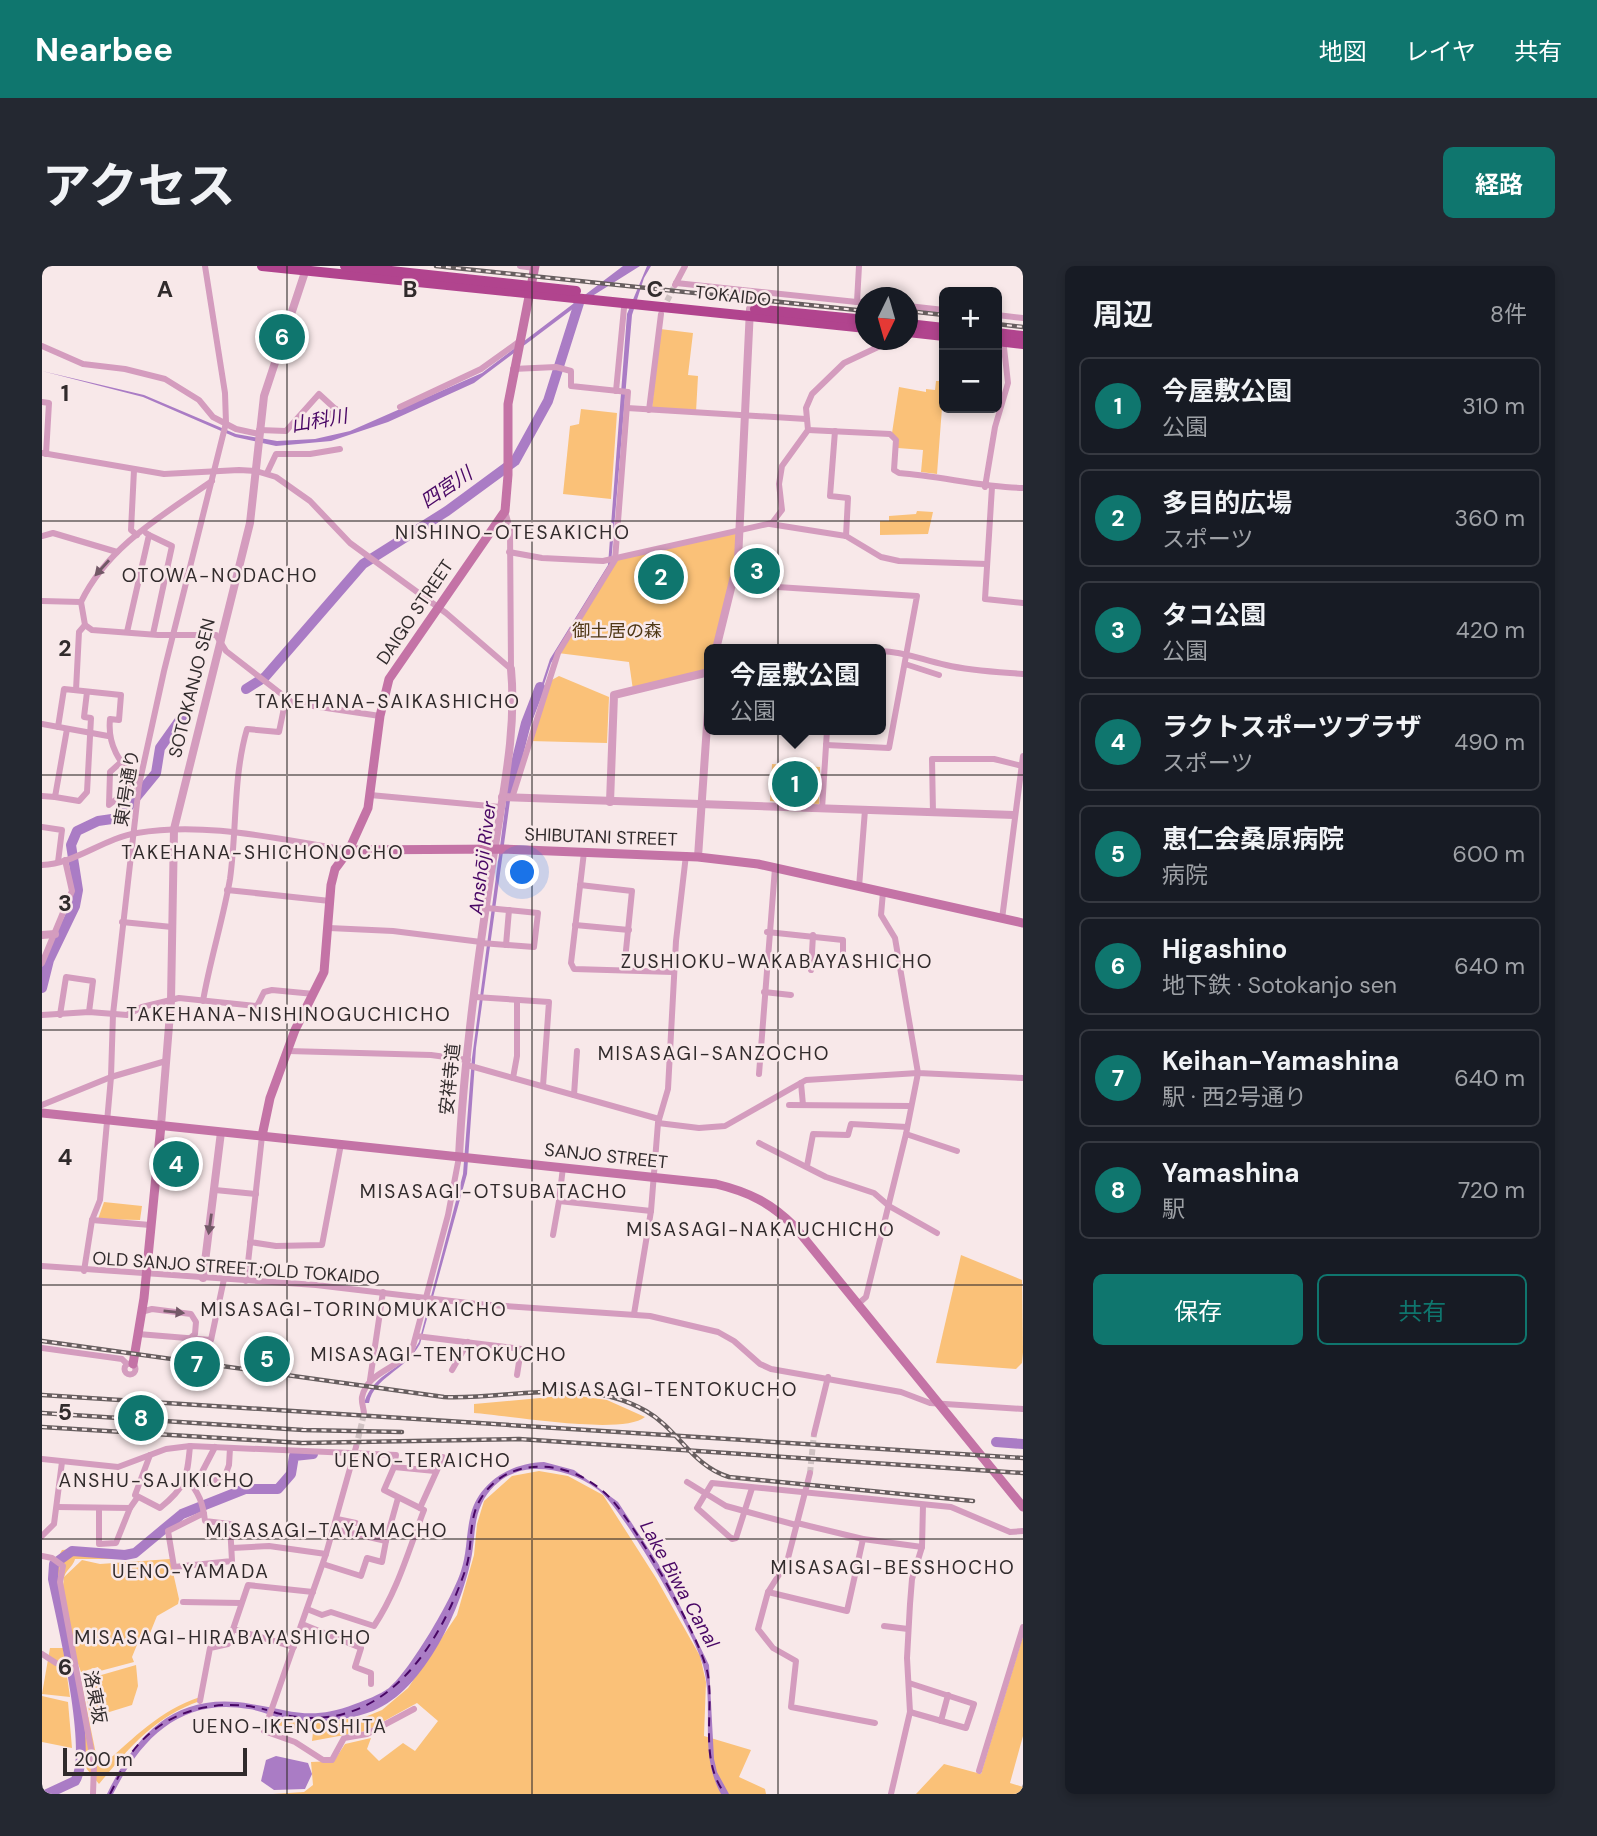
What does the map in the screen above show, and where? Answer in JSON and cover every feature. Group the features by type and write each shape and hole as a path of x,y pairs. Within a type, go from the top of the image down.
{"highway":[{"name":"TOKAIDO","path":"262,266 306,268 750,312 855,319"},
{"name":"TOKAIDO","path":"345,266 531,290"},
{"name":"TOKAIDO","path":"750,312 855,326"},
{"path":"918,326 939,331"},
{"path":"918,332 939,332"},
{"path":"1002,338 1023,336"},
{"path":"1002,339 1023,344"}],"main road":[{"path":"505,512 508,475 507,413 514,365 535,267"},
{"name":"DAIGO STREET","path":"262,1136 270,1098 295,1030 324,972 332,876 363,823 370,795 380,716 389,678 505,512"},
{"name":"SHIBUTANI STREET","path":"349,850 364,847 498,849 698,857 775,868 1023,923"},
{"name":"SANJO STREET","path":"42,1113 716,1184 762,1199 795,1227 1023,1507"},
{"path":"130,1364 144,1298 160,1125"}],"street":[{"name":"東1号通り","path":"84,1271 92,1220 100,1200 108,1120 113,1014 138,784 226,424 225,393 205,266"},
{"path":"520,266 535,267"},
{"path":"685,266 675,284 855,302"},
{"path":"858,287 859,266"},
{"name":"SOTOKANJO SEN","path":"160,1125 171,1001 174,829 250,523 267,381 306,268"},
{"path":"918,307 939,310"},
{"path":"617,391 624,308"},
{"path":"717,644 733,584 740,531 750,312"},
{"path":"649,410 661,314"},
{"path":"1002,316 1023,318"},
{"path":"400,407 481,369 519,343"},
{"path":"42,346 83,364 125,369 165,379 186,390 213,417 226,424 259,433 286,431 319,394 343,416"},
{"path":"1002,349 1008,383 995,427 989,487 985,599 1023,603"},
{"path":"770,524 782,510 779,484 782,466 808,430 806,408 812,394 844,363 872,350"},
{"path":"512,798 558,653 615,560 628,392 571,386 571,371 514,365"},
{"path":"42,402 50,403 44,453 163,474 213,477 256,471 267,473 294,488 351,543 438,607 511,669"},
{"path":"627,408 806,419"},
{"path":"326,420 336,409"},
{"path":"808,430 892,436 896,440 897,472 939,476 989,487 1023,488"},
{"path":"835,431 830,496 848,498 846,536"},
{"path":"267,473 276,454 310,454 340,449"},
{"path":"134,470 131,530 172,546 153,635"},
{"path":"213,477 161,514 143,533 117,552 92,579 81,602 85,625 92,630 153,635 216,635 226,651 296,704 380,716"},
{"name":"安祥寺道","path":"370,1380 405,1359 419,1336 464,1157 481,942 491,909 501,802 514,714 510,529 505,512"},
{"path":"509,552 542,558 615,560 770,524 846,536 881,557 900,561 987,564"},
{"path":"42,536 52,533 117,552"},
{"path":"127,632 143,533"},
{"path":"166,572 188,577"},
{"path":"733,584 917,596 889,748 826,745"},
{"path":"42,601 81,602"},
{"path":"76,690 79,632 85,625"},
{"path":"886,651 907,652 943,665 1023,674"},
{"path":"905,664 939,675"},
{"path":"610,802 614,695 704,673"},
{"path":"58,727 64,690 121,695 119,720 110,719 108,736 120,763 138,784 109,805 110,772 120,763"},
{"path":"42,796 79,801 87,792 91,718 84,717 87,692"},
{"path":"204,1001 227,890 240,779 238,758 247,729 279,732 286,698"},
{"path":"42,725 108,736"},
{"path":"55,797 66,729"},
{"path":"698,857 707,735"},
{"path":"822,809 827,735"},
{"path":"1002,919 1023,756"},
{"path":"933,813 932,759 994,759 1022,768"},
{"path":"370,795 501,802 512,798 1014,815"},
{"path":"859,887 865,810"},
{"path":"42,827 62,830 62,861 72,891 42,961"},
{"name":"SHIBUTANI STREET","path":"42,865 62,861 79,852 134,833 174,829 349,850"},
{"path":"584,852 571,964 574,969 673,972"},
{"path":"634,1314 651,1211 659,1121 668,1089 673,972 686,856"},
{"path":"759,1074 767,932 775,868"},
{"path":"580,885 632,891 624,970"},
{"path":"227,890 330,901"},
{"path":"858,1304 866,1297 907,1131 918,1073 895,938 881,915 883,892"},
{"path":"329,928 393,931 534,947 538,913 491,909"},
{"path":"506,945 509,910"},
{"path":"122,922 172,927"},
{"path":"575,925 629,930"},
{"path":"767,932 843,940 843,965"},
{"path":"42,935 55,934"},
{"path":"811,970 813,936"},
{"path":"60,1015 66,977 93,981 89,1012"},
{"path":"42,1015 89,1012 127,1015 142,1007 179,998 257,1006 264,992 272,990 314,994"},
{"path":"764,992 791,995"},
{"path":"475,997 549,1002 543,1086"},
{"path":"513,1077 517,1056 517,1000"},
{"path":"288,1051 431,1055 470,1064 659,1121 699,1128 725,1126 801,1083 817,1079 918,1073 1023,1078"},
{"path":"574,1095 578,1051"},
{"path":"42,1105 111,1077 166,1061"},
{"path":"801,1083 803,1105"},
{"path":"789,1105 911,1106"},
{"path":"807,1166 813,1134 848,1135 850,1124 907,1131 957,1151"},
{"path":"203,1278 221,1132"},
{"path":"246,1281 262,1136"},
{"path":"760,1143 825,1177 874,1193 889,1206 937,1233"},
{"path":"250,1242 276,1246 322,1245 341,1144"},
{"path":"553,1235 563,1167"},
{"path":"215,1190 256,1194"},
{"path":"559,1201 651,1211"},
{"path":"92,1220 150,1225"},
{"name":"OLD SANJO STREET.;OLD TOKAIDO","path":"42,1266 634,1314 718,1332 734,1341 760,1364 771,1369 901,1392 940,1404 1023,1409"},
{"path":"138,1334 207,1341 214,1337 224,1279"},
{"path":"364,1414 361,1401 370,1380 383,1292"},
{"path":"144,1298 152,1309"},
{"path":"139,1313 152,1309 191,1314 196,1322 195,1333 188,1339"},
{"path":"419,1336 521,1349 517,1375"},
{"path":"452,1370 468,1342"},
{"path":"42,1348 122,1359 130,1364"},
{"path":"814,1434 820,1423 828,1377"},
{"path":"137,1498 160,1508 177,1494 187,1479 190,1446"},
{"path":"42,1459 118,1467 166,1449 190,1446 355,1450 396,1455 394,1468 384,1490 424,1510 388,1605 374,1626 331,1612 322,1615 307,1609"},
{"path":"215,1447 202,1472 206,1483 225,1476 230,1448"},
{"path":"355,1450 326,1555 263,1735 295,1742 323,1760 332,1760 344,1738 367,1734 414,1709"},
{"path":"99,1509 99,1544 116,1543 130,1508 137,1498 136,1488 150,1455"},
{"path":"420,1508 443,1457"},
{"path":"42,1536 54,1524 62,1462"},
{"path":"394,1468 435,1471"},
{"path":"810,1473 787,1562 768,1592 757,1623 758,1629 773,1648 796,1661 791,1707 875,1723"},
{"path":"187,1479 202,1500 204,1511 205,1521 230,1524 232,1562 174,1567 167,1531 204,1511"},
{"path":"687,1482 726,1506 863,1539 922,1547"},
{"path":"752,1488 736,1538 732,1539 697,1508 712,1483 951,1507 1010,1532 1023,1531"},
{"path":"323,1564 361,1576 367,1558 382,1562 398,1498"},
{"path":"891,1794 910,1712 908,1629 912,1578 922,1547 923,1505"},
{"path":"57,1507 130,1508"},
{"path":"337,1519 356,1523"},
{"path":"334,1529 386,1541"},
{"path":"768,1592 847,1611 863,1539"},
{"path":"232,1548 269,1546 326,1555"},
{"name":"洛東坂","path":"42,1556 52,1558 61,1565 60,1582 94,1765 93,1794"},
{"path":"200,1701 210,1648 228,1644 248,1585 313,1592"},
{"path":"183,1602 241,1603"},
{"path":"302,1624 361,1648 355,1667 371,1673 371,1684"},
{"path":"884,1626 908,1629"},
{"path":"979,1771 1023,1627"},
{"path":"233,1629 294,1647"},
{"path":"42,1654 56,1663"},
{"path":"909,1682 974,1704 966,1728 910,1712"},
{"path":"941,1721 948,1695"}],"green space":[{"path":"660,329 693,333 688,375 698,376 696,412 652,408"},
{"path":"936,381 939,381 939,413 942,413 937,474 921,472 923,450 898,448 892,433 899,387 926,392 926,389 935,390"},
{"path":"581,409 617,413 611,499 563,494 570,426 579,424"},
{"path":"917,511 933,512 928,534 880,535 880,521 889,521 889,516 916,514"},
{"name":"御土居の森","path":"740,531 717,644 704,644 704,673 633,690 629,662 558,653 615,560"},
{"path":"743,559 774,562 772,582 740,580"},
{"path":"559,676 609,697 607,743 530,741 550,681"},
{"path":"772,764 820,767 819,804 770,801"},
{"path":"104,1202 142,1206 140,1220 98,1219"},
{"path":"961,1255 1022,1280 1023,1352 1022,1363 1016,1369 936,1363"},
{"path":"572,1395 607,1400 645,1417 613,1425 589,1425 474,1413 474,1404"},
{"path":"539,1471 568,1476 603,1495 656,1578 700,1656 706,1682 704,1736 751,1750 739,1777 765,1789 766,1794 273,1794 304,1792 313,1785 311,1762 334,1761 345,1744 371,1738 367,1749 379,1761 403,1743 415,1751 438,1721 417,1703 366,1731 312,1741 313,1732 271,1724 273,1718 313,1723 365,1717 382,1710 408,1688 457,1615 474,1555 477,1524 484,1501 512,1476"},
{"path":"62,1550 125,1555 121,1559 75,1559 64,1577 82,1560 100,1564 170,1559 179,1599 178,1604 157,1616 148,1638 141,1635 132,1657 134,1662 100,1671 98,1667 81,1672 77,1661 98,1764 103,1765 160,1717 200,1697 200,1701 169,1716 144,1735 99,1784 86,1768 72,1674 53,1579 54,1564"},
{"path":"1023,1636 1023,1736 1010,1783 1023,1787 1023,1794 916,1794 944,1764 981,1774"},
{"path":"50,1648 63,1648 70,1697 42,1694"},
{"path":"136,1665 138,1686 132,1705 90,1718 84,1680"},
{"path":"42,1696 68,1702 72,1748 42,1742"}],"shaded area":[{"path":"623,266 640,266 578,305 474,383 388,422 331,441 276,446 235,437 143,397 42,371 144,395 236,434 277,441 315,439 350,431 482,373"},
{"path":"647,266 651,266 644,278 632,315 611,564 551,663 513,779 476,1048 467,1174 420,1344 406,1361 383,1380 372,1394 369,1403 364,1403 375,1384 405,1360 419,1342 463,1174 472,1058 508,786 550,659 608,565 627,314"},
{"path":"544,1462 574,1470 618,1502 663,1571 709,1665 714,1759 717,1772 729,1794 721,1794 710,1762 708,1698 703,1665 687,1627 656,1572 623,1519 597,1489 575,1476 541,1469 510,1475 486,1496 477,1515 467,1575 450,1621 425,1666 392,1700 364,1714 321,1721 290,1720 249,1709 203,1709 183,1716 150,1739 136,1755 113,1794 107,1794 132,1752 146,1735 181,1710 202,1704 225,1702 303,1713 326,1712 364,1701 389,1688 419,1650 456,1583 464,1558 470,1518 480,1495 497,1477 507,1471 531,1463"},
{"path":"276,1756 308,1763 312,1774 305,1789 274,1790 261,1781 266,1760"}],"waterway":[{"name":"四宮川","path":"246,689 265,677 363,564 447,511 515,461 548,401 579,303"},
{"name":"Anshōji River","path":"508,795 526,723 540,687"},
{"name":"四宮川","path":"42,988 49,960 75,906 78,890 71,845 77,831 98,821 119,818 156,773 160,748 187,710"},
{"path":"996,1442 1023,1444"},
{"name":"Anshōji River","path":"47,1794 75,1781 80,1766 81,1743 74,1684 53,1579 54,1564 72,1551 125,1555 135,1553 182,1514 245,1489 278,1489 291,1474 294,1456 313,1454"}],"ferry route":[{"path":"273,1712 310,1718 343,1714 372,1702 397,1684 419,1659 454,1600 466,1568 472,1525 480,1500 500,1478 512,1472 526,1468 554,1468 582,1477 611,1499 636,1533 682,1612 708,1675 710,1752 712,1766 725,1794"},
{"path":"110,1794 130,1755 157,1727 191,1711 210,1706 248,1706 267,1710"}],"tunnel":[{"path":"663,309 675,285"},
{"path":"356,1447 364,1414"},
{"path":"810,1473 814,1434"}],"railway":[{"path":"436,266 855,310"},
{"path":"918,312 939,314"},
{"path":"1002,325 1023,327"},
{"path":"42,1341 444,1397 547,1392 598,1394 622,1400 646,1411 667,1427 705,1465 729,1477 973,1501"},
{"path":"42,1395 1023,1458"},
{"path":"42,1413 303,1430 402,1432"},
{"path":"42,1427 302,1443 519,1439 1023,1473"}],"place":[{"name":"Higashino","path":"282,337"},
{"name":"タコ公園","path":"757,571"},
{"name":"多目的広場","path":"661,577"},
{"name":"今屋敷公園","path":"795,784"},
{"name":"ラクトスポーツプラザ","path":"176,1164"},
{"name":"恵仁会桑原病院","path":"267,1359"},
{"name":"Keihan-Yamashina","path":"197,1364"},
{"name":"Yamashina","path":"141,1418"}],"district":[{"name":"NISHINO-OTESAKICHO","path":"513,532"},
{"name":"OTOWA-NODACHO","path":"220,575"},
{"name":"TAKEHANA-SAIKASHICHO","path":"388,701"},
{"name":"TAKEHANA-SHICHONOCHO","path":"263,852"},
{"name":"ZUSHIOKU-WAKABAYASHICHO","path":"777,961"},
{"name":"TAKEHANA-NISHINOGUCHICHO","path":"289,1014"},
{"name":"MISASAGI-SANZOCHO","path":"714,1053"},
{"name":"MISASAGI-OTSUBATACHO","path":"494,1191"},
{"name":"MISASAGI-NAKAUCHICHO","path":"761,1229"},
{"name":"MISASAGI-TORINOMUKAICHO","path":"354,1309"},
{"name":"MISASAGI-TENTOKUCHO","path":"439,1354"},
{"name":"MISASAGI-TENTOKUCHO","path":"670,1389"},
{"name":"UENO-TERAICHO","path":"423,1460"},
{"name":"ANSHU-SAJIKICHO","path":"157,1480"},
{"name":"MISASAGI-TAYAMACHO","path":"327,1530"},
{"name":"MISASAGI-BESSHOCHO","path":"893,1567"},
{"name":"UENO-YAMADA","path":"191,1571"},
{"name":"MISASAGI-HIRABAYASHICHO","path":"223,1637"},
{"name":"UENO-IKENOSHITA","path":"290,1726"}],"water label":[{"name":"山科川","path":"319,420"},
{"name":"Lake Biwa Canal","path":"680,1584"}]}
